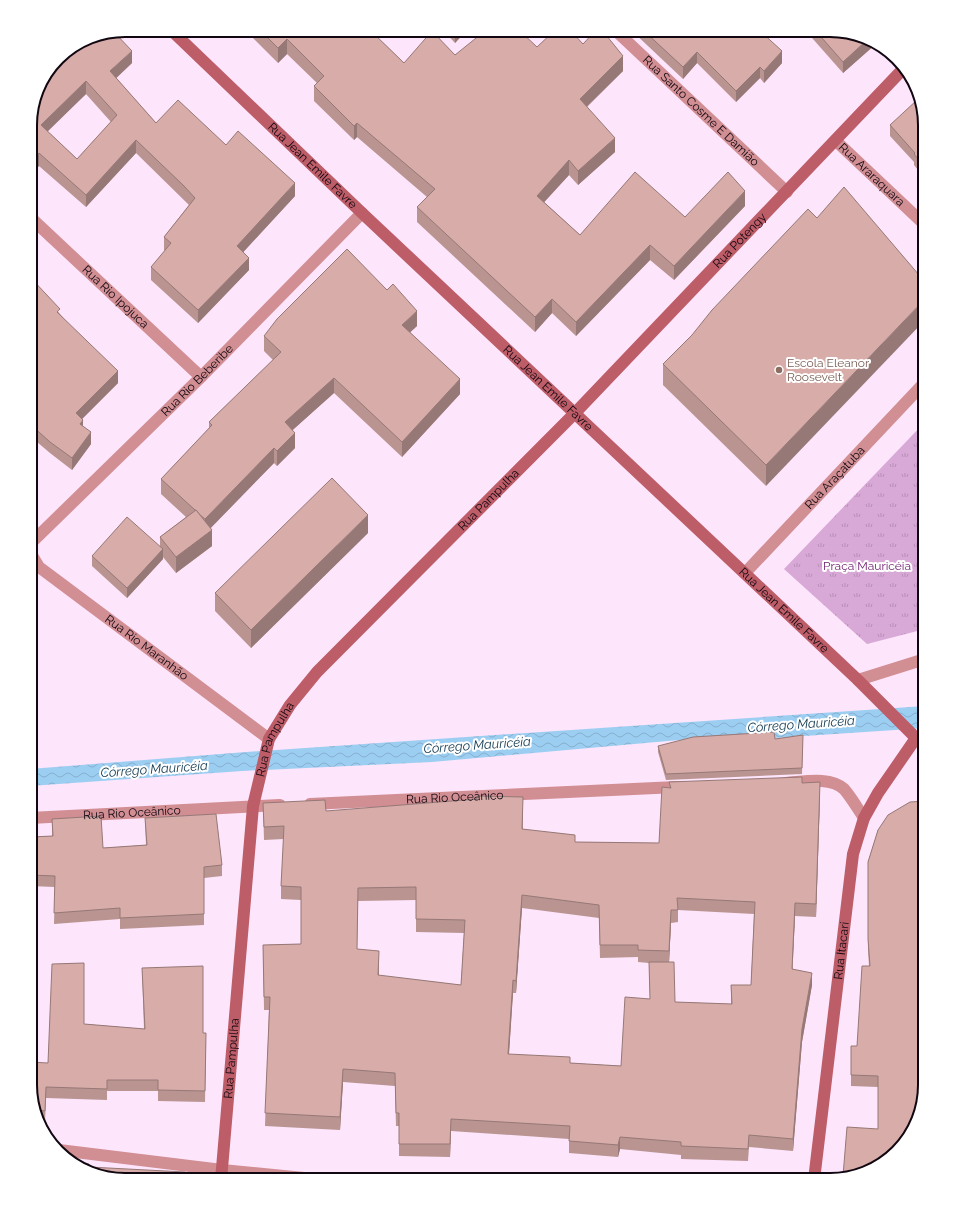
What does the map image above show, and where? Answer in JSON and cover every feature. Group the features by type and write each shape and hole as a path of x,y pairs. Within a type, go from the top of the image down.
{"main road":[{"name":"Rua Jean Emile Favre","path":"178,37 362,214 858,680 892,716 916,738"},
{"name":"Rua Potengy","path":"575,413 900,72"},
{"name":"Rua Pampulha","path":"221,1173 253,806 268,743 290,705 317,672 575,413"},
{"name":"Rua Itacari","path":"815,1173 853,854 864,818 878,793 916,738"}],"street":[{"name":"Rua Santo Cosme E Damião","path":"622,37 787,192"},
{"name":"Rua Araraquara","path":"836,141 918,218"},
{"name":"Rua Rio Beberibe","path":"37,537 201,377 362,214"},
{"name":"Rua Rio Ipojuca","path":"37,224 201,377"},
{"name":"Rua Araçatuba","path":"745,574 918,389"},
{"name":"Rua Rio Maranhão","path":"37,564 39,567 268,743"},
{"path":"858,680 918,661"},
{"path":"777,783 816,781 837,785 844,790 864,818"},
{"name":"Rua Rio Oceânico","path":"37,818 295,804 691,787"},
{"path":"67,1151 208,1173"}],"green space":[{"name":"Praça Mauricéia","path":"918,429 918,631 867,644 784,569"}],"water":[{"name":"Córrego Mauricéia","path":"918,706 918,728 774,738 679,740 432,762 242,771 37,786 37,768 246,752"}],"building":[{"path":"119,37 132,51 110,71 156,123 178,100 226,145 238,131 295,183 237,246 249,258 198,310 151,267 171,243 164,237 195,198 184,186 136,140 86,195 39,153 37,156 37,119 40,102 52,76 71,55 81,49 97,42","holes":["86,81 117,115 77,159 41,125"]},
{"path":"267,37 377,37 404,63 427,37 438,37 455,55 477,37 526,37 537,47 548,37 576,37 583,44 590,37 608,37 623,56 580,99 615,138 578,171 569,160 537,196 580,235 635,172 685,217 728,172 745,191 674,266 650,245 576,322 552,299 535,317 417,207 435,189 357,123 354,126 314,86 324,76 287,39 278,48"},
{"path":"651,37 767,37 782,51 764,71 760,67 736,91 697,52 683,67"},
{"path":"821,37 836,37 863,44 843,62"},
{"path":"915,102 918,125 918,159 914,154 915,153 890,125"},
{"name":"Escola Eleanor Roosevelt","path":"844,187 918,274 918,306 766,465 663,364 692,335 712,310 808,209 817,218"},
{"path":"347,249 387,290 393,284 417,311 402,325 460,379 402,442 334,378 285,422 295,433 277,451 274,448 205,519 161,479 212,425 209,422 281,352 264,336 277,319"},
{"path":"37,284 60,309 57,312 118,371 76,413 83,420 80,424 91,432 72,458 37,430"},
{"path":"332,478 368,515 251,630 215,593"},
{"path":"196,510 212,530 176,557 160,537"},
{"path":"127,517 163,549 127,588 92,556"},
{"path":"774,732 775,739 803,735 802,768 666,774 658,746 693,737"},
{"path":"802,777 802,783 820,782 816,904 795,903 792,969 812,973 802,1029 793,1139 749,1135 748,1149 681,1146 681,1142 620,1137 618,1145 569,1141 570,1126 451,1119 450,1144 399,1144 399,1113 396,1113 395,1073 343,1069 340,1117 265,1113 270,997 264,997 263,945 301,944 301,887 281,886 284,826 264,827 263,803 325,800 326,811 477,799 477,796 523,797 522,829 575,835 575,842 659,843 662,787 671,788 669,782","holes":["416,887 416,919 465,920 461,985 378,975 379,951 357,949 358,888","522,895 599,905 600,945 638,945 638,950 669,951 671,910 678,910 677,898 755,902 751,985 731,985 732,1004 675,1002 674,962 649,962 650,999 625,997 621,1066 570,1063 570,1057 508,1054 513,980 516,981"]},
{"path":"918,801 918,1085 915,1108 900,1139 888,1151 869,1164 853,1170 843,1172 847,1127 878,1129 878,1076 851,1075 851,1046 857,1046 862,966 870,966 868,939 868,862 878,830 888,815 910,802"},
{"path":"216,814 222,865 204,867 204,914 120,918 120,908 54,913 55,876 37,875 37,837 53,836 52,819 101,816 103,848 147,845 145,818"},
{"path":"84,963 84,1024 145,1029 142,968 203,966 203,1033 206,1033 205,1091 158,1090 158,1080 107,1080 107,1089 46,1087 45,1111 41,1110 37,1085 37,1062 48,1063 52,964"},
{"path":"95,1167 185,1172 119,1173"}],"place":[{"name":"Escola Eleanor Roosevelt","path":"779,370"}]}
